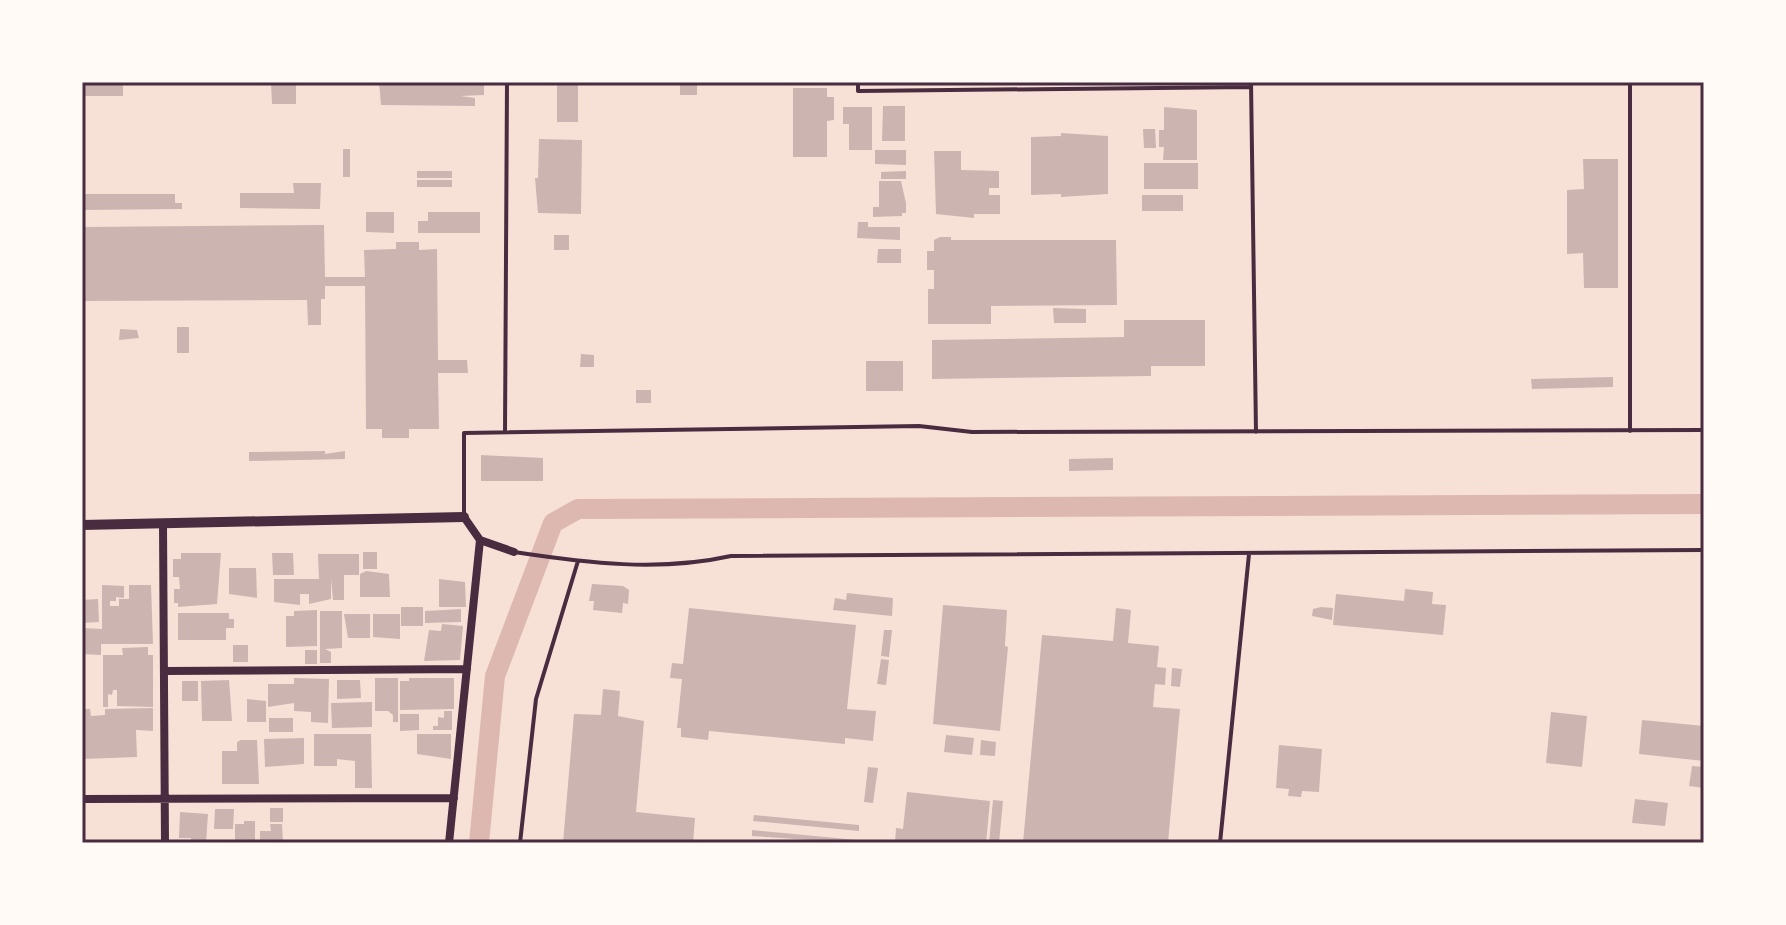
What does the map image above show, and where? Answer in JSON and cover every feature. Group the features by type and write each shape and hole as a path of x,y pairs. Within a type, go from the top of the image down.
{"street":[{"path":"82,525 464,517 480,540 514,552"},
{"path":"163,525 165,843"},
{"path":"449,843 480,540"},
{"path":"164,671 467,669"},
{"path":"82,799 454,798"}],"lane":[{"path":"505,432 507,82"},
{"path":"858,82 858,91 1251,84 1256,432"},
{"path":"1630,82 1630,431"},
{"path":"464,517 464,433 919,426 972,432 1704,430"},
{"path":"514,552 627,566 697,564 731,556 1704,550"},
{"path":"1220,843 1249,554"},
{"path":"520,843 536,699 578,560"}],"building":[{"path":"82,82 123,82 123,96 82,96"},
{"path":"271,82 296,82 296,104 272,104"},
{"path":"379,82 484,82 484,95 460,96 475,98 475,106 381,105"},
{"path":"557,82 578,82 578,122 557,122"},
{"path":"680,82 697,82 697,95 680,95"},
{"path":"793,88 827,88 827,97 834,97 834,120 827,121 827,157 793,157"},
{"path":"883,106 905,106 905,141 882,141"},
{"path":"843,107 872,107 872,150 849,150 849,124 843,124"},
{"path":"1164,107 1197,110 1197,160 1163,160 1164,147 1159,147 1159,130 1164,130"},
{"path":"1143,129 1155,129 1156,148 1144,148"},
{"path":"1061,133 1108,136 1108,194 1031,195 1031,137 1061,136"},
{"path":"539,139 582,140 581,214 538,213 535,178 538,178"},
{"path":"343,149 350,149 350,177 343,177"},
{"path":"875,150 906,150 906,165 875,164"},
{"path":"934,151 961,151 961,170 999,171 999,188 989,188 989,195 1000,195 1000,214 974,214 974,218 936,214"},
{"path":"1583,159 1618,159 1618,288 1584,288 1583,253 1567,254 1567,190 1584,189"},
{"path":"1144,163 1198,163 1198,189 1144,189"},
{"path":"417,171 452,171 452,178 417,178"},
{"path":"906,171 906,179 881,179 881,172"},
{"path":"417,180 452,180 452,187 417,187"},
{"path":"879,181 901,181 906,203 906,213 902,216 873,217 873,207 879,207"},
{"path":"293,183 321,183 320,209 240,208 240,193 294,193"},
{"path":"82,194 175,194 175,203 182,203 182,209 82,210"},
{"path":"1142,195 1183,195 1183,211 1142,211"},
{"path":"366,212 394,212 394,233 366,232"},
{"path":"428,212 480,212 480,233 418,233 418,221 428,221"},
{"path":"858,222 868,222 868,227 900,227 900,240 857,238"},
{"path":"324,225 325,277 365,277 364,250 396,249 396,242 419,242 419,250 437,249 438,360 467,360 468,373 438,373 439,429 409,429 409,438 382,438 382,429 366,429 365,286 325,286 325,299 321,299 321,325 308,325 307,300 82,301 82,227"},
{"path":"554,235 569,235 569,250 554,250"},
{"path":"951,237 951,240 1116,240 1117,305 991,306 991,324 928,324 928,289 934,289 934,270 927,270 927,251 934,251 934,240"},
{"path":"878,249 901,249 901,263 877,263"},
{"path":"1053,308 1086,309 1086,323 1054,323"},
{"path":"1124,320 1205,320 1205,366 1151,366 1151,376 932,379 932,340 1124,337"},
{"path":"177,327 189,327 189,353 177,353"},
{"path":"120,329 137,330 139,338 119,340"},
{"path":"581,354 594,355 594,367 580,367"},
{"path":"866,361 903,361 903,391 866,391"},
{"path":"1613,377 1613,387 1532,389 1531,379"},
{"path":"636,390 651,390 651,403 636,403"},
{"path":"325,451 325,454 345,451 345,459 249,461 249,452"},
{"path":"481,455 543,458 543,481 481,481"},
{"path":"1113,458 1113,470 1069,471 1069,459"},
{"path":"363,552 377,552 377,569 363,569"},
{"path":"181,553 221,553 217,604 178,607 178,603 174,603 174,589 180,589 179,577 173,577 173,559 181,559"},
{"path":"272,553 293,553 294,575 273,575"},
{"path":"318,554 359,554 359,575 344,575 344,600 333,600 331,579 331,599 309,604 309,594 300,594 300,605 274,602 274,579 319,579"},
{"path":"229,568 256,568 257,598 229,594"},
{"path":"366,571 389,574 390,597 360,597 360,574"},
{"path":"439,579 465,582 466,607 439,607"},
{"path":"592,584 623,586 629,590 628,604 623,603 622,613 593,610 594,601 589,601"},
{"path":"102,585 124,586 124,598 116,597 116,601 110,601 110,606 119,606 119,599 129,599 129,585 151,585 153,644 101,644 101,655 82,654 82,628 102,629"},
{"path":"1405,589 1433,592 1432,604 1446,605 1443,635 1333,625 1336,594 1404,601"},
{"path":"847,593 893,598 892,616 833,610 835,598 846,600"},
{"path":"98,599 99,622 82,623 82,600"},
{"path":"943,605 1007,610 1005,646 1008,647 1000,731 933,724"},
{"path":"401,607 423,607 423,626 401,626"},
{"path":"689,608 856,625 847,709 876,711 873,741 845,738 845,744 709,731 708,740 681,737 681,728 677,728 682,679 670,678 672,663 683,664"},
{"path":"1116,608 1131,610 1128,643 1159,646 1157,667 1166,668 1165,685 1155,684 1153,707 1180,709 1168,843 1023,843 1042,635 1113,641"},
{"path":"1333,608 1332,620 1312,616 1313,609"},
{"path":"461,609 461,622 425,623 425,611"},
{"path":"317,610 317,646 286,647 286,616 294,616 294,611"},
{"path":"320,611 342,611 342,648 325,649 331,652 331,663 320,663"},
{"path":"178,613 229,613 229,619 234,619 234,628 226,628 226,640 178,640"},
{"path":"344,614 370,614 370,638 348,638"},
{"path":"373,614 400,614 400,639 373,637"},
{"path":"442,624 463,626 460,660 424,661 429,630 441,631"},
{"path":"884,630 892,630 889,657 881,656"},
{"path":"233,645 248,645 248,662 233,662"},
{"path":"148,647 148,655 153,655 153,707 117,706 117,690 113,690 112,695 108,694 108,707 103,707 103,655 123,655 122,648"},
{"path":"305,650 317,650 317,664 305,664"},
{"path":"881,659 889,660 886,685 877,684"},
{"path":"1172,668 1182,669 1180,687 1171,686"},
{"path":"294,678 329,679 328,723 311,722 311,712 294,711 294,703 268,707 268,684 294,684"},
{"path":"375,678 398,678 398,722 393,722 393,715 388,711 375,711"},
{"path":"409,678 454,678 454,709 400,710 400,681 409,681"},
{"path":"229,680 232,721 202,721 201,681"},
{"path":"337,680 360,680 361,698 337,699"},
{"path":"182,681 198,681 198,701 182,701"},
{"path":"603,689 620,691 618,716 644,721 636,812 695,818 693,843 563,843 574,714 601,715"},
{"path":"247,699 266,701 266,722 247,722"},
{"path":"372,702 372,727 332,728 331,703"},
{"path":"153,708 153,731 136,730 137,757 82,759 82,709 90,709 91,716 105,715 105,709"},
{"path":"444,711 452,711 452,730 433,730 433,726 438,726 438,717 444,718"},
{"path":"1551,712 1587,716 1582,767 1546,763"},
{"path":"400,714 419,714 419,730 400,731"},
{"path":"269,718 293,718 293,732 269,732"},
{"path":"1642,720 1704,726 1704,761 1639,754"},
{"path":"314,734 371,734 372,788 355,788 355,761 337,759 337,766 314,766"},
{"path":"417,734 451,734 451,759 417,754"},
{"path":"946,735 974,738 972,755 944,752"},
{"path":"304,738 304,764 265,767 264,739"},
{"path":"257,740 259,784 222,784 222,751 237,751 237,742"},
{"path":"981,740 996,742 995,756 980,755"},
{"path":"1279,745 1322,749 1319,792 1302,791 1301,797 1288,796 1289,789 1276,788"},
{"path":"1692,766 1704,767 1704,788 1689,786"},
{"path":"868,767 878,768 873,803 864,802"},
{"path":"907,792 990,801 986,843 895,843 896,828 903,829"},
{"path":"1635,799 1668,803 1665,826 1632,823"},
{"path":"993,800 1003,801 999,843 989,843"},
{"path":"270,808 283,808 283,822 270,822"},
{"path":"215,809 234,809 233,829 214,829"},
{"path":"180,812 208,814 206,843 191,843 191,838 179,838"},
{"path":"754,815 859,825 859,831 753,821"},
{"path":"244,821 255,821 255,843 235,843 235,824 244,824"},
{"path":"270,824 282,824 283,843 260,843 260,831 271,831"},
{"path":"752,830 857,840 857,843 752,836"}],"waterway":[{"path":"479,843 495,676 553,523 578,509 1704,504"}]}
